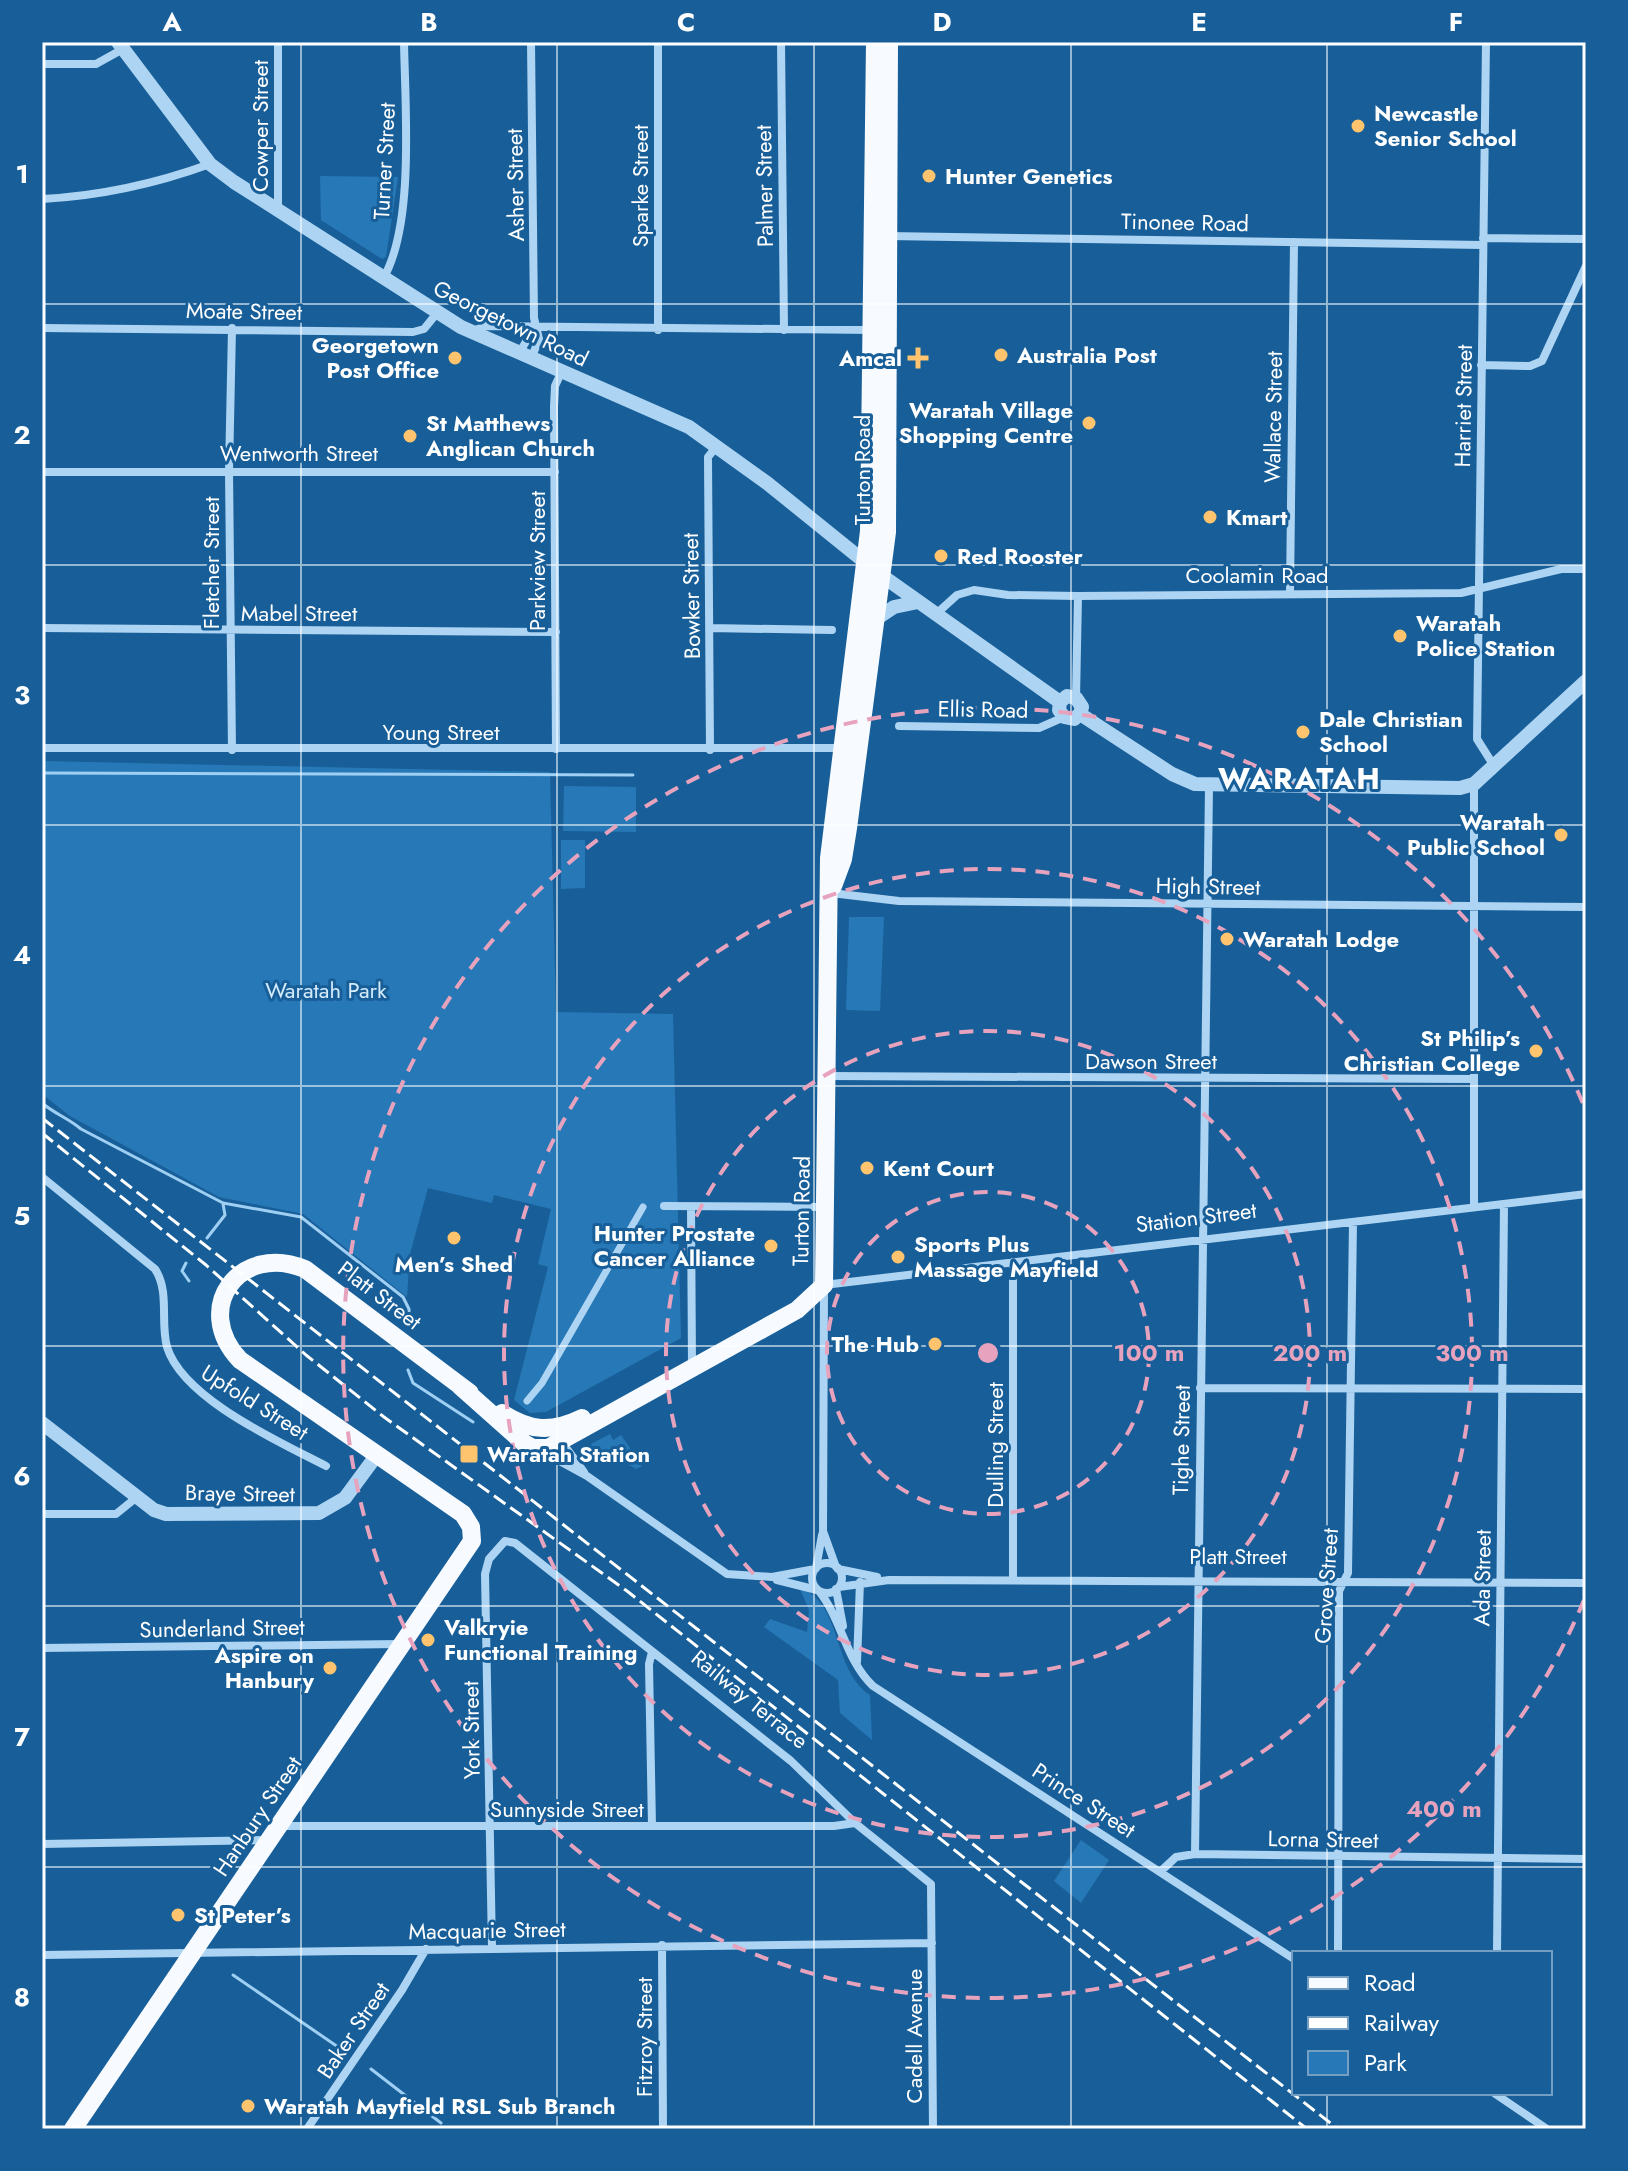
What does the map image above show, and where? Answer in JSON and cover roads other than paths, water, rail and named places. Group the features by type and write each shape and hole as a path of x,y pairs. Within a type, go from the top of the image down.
{"main road":[{"name":"Turton Road","path":"824,1285 831,893 829,858 866,562 872,446 875,42"},
{"name":"Turton Road","path":"831,893 843,859 876,619 889,460 885,372 889,42"},
{"name":"Platt Street","path":"376,1456 240,1360 223,1334 220,1312 232,1281 246,1269 264,1262 287,1262 305,1269 512,1425"},
{"path":"512,1425 539,1449 562,1442 692,1366 797,1310 824,1285"},
{"path":"512,1425 543,1430 565,1426 692,1366"},
{"path":"512,1425 536,1436 562,1442"},
{"name":"Hanbury Street","path":"73,2129 468,1549 471,1527 458,1510 376,1456"}],"street":[{"name":"Cowper Street","path":"278,42 278,211"},
{"name":"Turner Street","path":"382,279 391,265 398,236 406,157 404,42"},
{"name":"Asher Street","path":"531,42 535,327"},
{"name":"Sparke Street","path":"658,42 658,330"},
{"name":"Palmer Street","path":"781,42 784,330"},
{"name":"Harriet Street","path":"1486,42 1477,739 1494,766"},
{"name":"Georgetown Road","path":"121,45 210,164 382,279 470,332 689,427 881,575 1060,702"},
{"path":"42,64 96,64 121,45"},
{"path":"42,199 87,196 140,186 210,164"},
{"name":"Tinonee Road","path":"886,236 1294,242 1586,239"},
{"name":"Wallace Street","path":"1290,593 1294,242"},
{"path":"1481,365 1530,366 1542,361 1586,266"},
{"name":"Moate Street","path":"42,328 413,332 424,329 437,313"},
{"path":"470,332 485,326 872,330"},
{"path":"525,356 535,327"},
{"path":"525,356 539,339 535,327"},
{"name":"Fletcher Street","path":"232,328 228,630 232,750"},
{"name":"Parkview Street","path":"556,749 555,386 561,373"},
{"name":"Bowker Street","path":"710,750 708,457 717,446"},
{"name":"Wentworth Street","path":"42,472 555,472"},
{"name":"Coolamin Road","path":"935,615 957,595 974,590 992,590 1008,595 1078,596 1461,593 1561,569 1586,569"},
{"path":"1076,698 1067,696 1060,702 1059,710 1064,717 1074,719 1082,707 1076,698 1078,596"},
{"path":"876,619 894,607 918,602"},
{"name":"Mabel Street","path":"42,628 556,632"},
{"path":"710,628 832,630"},
{"path":"1080,714 1172,774 1209,787 1467,786 1494,766 1586,681"},
{"name":"Ellis Road","path":"899,726 1039,728 1064,717"},
{"name":"Young Street","path":"42,748 841,748"},
{"path":"1467,786 1475,906 1474,1207"},
{"name":"Tighe Street","path":"1195,1854 1209,787"},
{"name":"High Street","path":"831,893 899,901 1586,907"},
{"name":"Dawson Street","path":"828,1076 1474,1079"},
{"name":"Upfold Street","path":"42,1177 155,1269 163,1289 167,1344 186,1379 272,1437 326,1466"},
{"name":"Station Street","path":"824,1285 1586,1194"},
{"name":"Ada Street","path":"1497,1951 1504,1204"},
{"path":"664,1206 826,1207"},
{"path":"527,1401 542,1383 643,1207"},
{"path":"691,1207 692,1366"},
{"name":"Grove Street","path":"1338,1951 1339,1591 1348,1573 1353,1222"},
{"name":"Dulling Street","path":"1013,1262 1013,1580"},
{"name":"Turton Road","path":"816,1569 823,1531 824,1285"},
{"path":"1200,1388 1586,1389"},
{"name":"Braye Street","path":"42,1423 137,1497 166,1514 314,1515 342,1502 376,1456"},
{"path":"562,1442 587,1476"},
{"path":"539,1449 587,1476 723,1572 765,1577 818,1590 837,1588 841,1578 837,1568 827,1564 816,1569 765,1577"},
{"path":"42,1514 116,1514 137,1497"},
{"name":"Turton Road","path":"823,1531 837,1568"},
{"name":"Railway Terrace","path":"489,1559 497,1546 505,1541 515,1543 791,1761 855,1823 931,1884 932,1943"},
{"name":"York Street","path":"489,1559 485,1574 492,1948"},
{"name":"Platt Street","path":"837,1568 889,1580"},
{"path":"816,1569 812,1578 818,1590"},
{"name":"Platt Street","path":"837,1588 860,1582 889,1580 1586,1583"},
{"path":"858,1669 860,1582"},
{"name":"Prince Street","path":"837,1588 843,1631"},
{"name":"Prince Street","path":"818,1590 843,1631 858,1669 877,1689 1292,1958"},
{"name":"Sunderland Street","path":"42,1648 402,1644"},
{"path":"652,1652 649,1664 652,1826"},
{"name":"Sunnyside Street","path":"42,1844 274,1833 834,1826 855,1823"},
{"name":"Lorna Street","path":"1161,1871 1176,1857 1195,1854 1586,1859"},
{"name":"Macquarie Street","path":"42,1955 932,1943"},
{"name":"Cadell Avenue","path":"932,1943 933,2129"},
{"name":"Fitzroy Street","path":"662,1945 663,2129"},
{"name":"Baker Street","path":"307,2129 402,1990 426,1949"},
{"path":"1498,2095 1547,2129"}],"waterway":[{"path":"42,773 633,775"},
{"path":"42,1103 81,1129 223,1203 301,1217 403,1297 409,1309 409,1322"},
{"path":"207,1238 225,1215 223,1204"},
{"path":"186,1263 182,1271 189,1281"},
{"path":"408,1370 413,1383 473,1422"},
{"path":"233,1975 341,2049"},
{"path":"371,2069 441,2123"}],"railway":[{"path":"42,1118 1292,2093"},
{"path":"42,1133 206,1265 306,1355 384,1417 627,1591 1307,2129"},
{"path":"1294,2095 1338,2129"}],"place":[{"name":"Newcastle Senior School","path":"1358,126"},
{"name":"Hunter Genetics","path":"929,176"},
{"name":"Australia Post","path":"1001,355"},
{"name":"Georgetown Post Office","path":"455,358"},
{"name":"Amcal","path":"918,358"},
{"name":"Waratah Village Shopping Centre","path":"1089,423"},
{"name":"St Matthews Anglican Church","path":"410,436"},
{"name":"Kmart","path":"1210,517"},
{"name":"Red Rooster","path":"941,556"},
{"name":"Waratah Police Station","path":"1400,636"},
{"name":"Dale Christian School","path":"1303,732"},
{"name":"Waratah Public School","path":"1561,835"},
{"name":"Waratah Lodge","path":"1227,939"},
{"name":"St Philip’s Christian College","path":"1536,1051"},
{"name":"Kent Court","path":"867,1168"},
{"name":"Men’s Shed","path":"454,1238"},
{"name":"Hunter Prostate Cancer Alliance","path":"771,1246"},
{"name":"Sports Plus Massage Mayfield","path":"898,1257"},
{"name":"The Hub","path":"935,1344"},
{"name":"Waratah Station","path":"469,1454"},
{"name":"Valkryie Functional Training","path":"428,1640"},
{"name":"Aspire on Hanbury","path":"330,1668"},
{"name":"St Peter’s","path":"178,1915"},
{"name":"Waratah Mayfield RSL Sub Branch","path":"248,2106"}],"district":[{"name":"WARATAH","path":"1300,779"}],"park label":[{"name":"Waratah Park","path":"326,990"}]}
